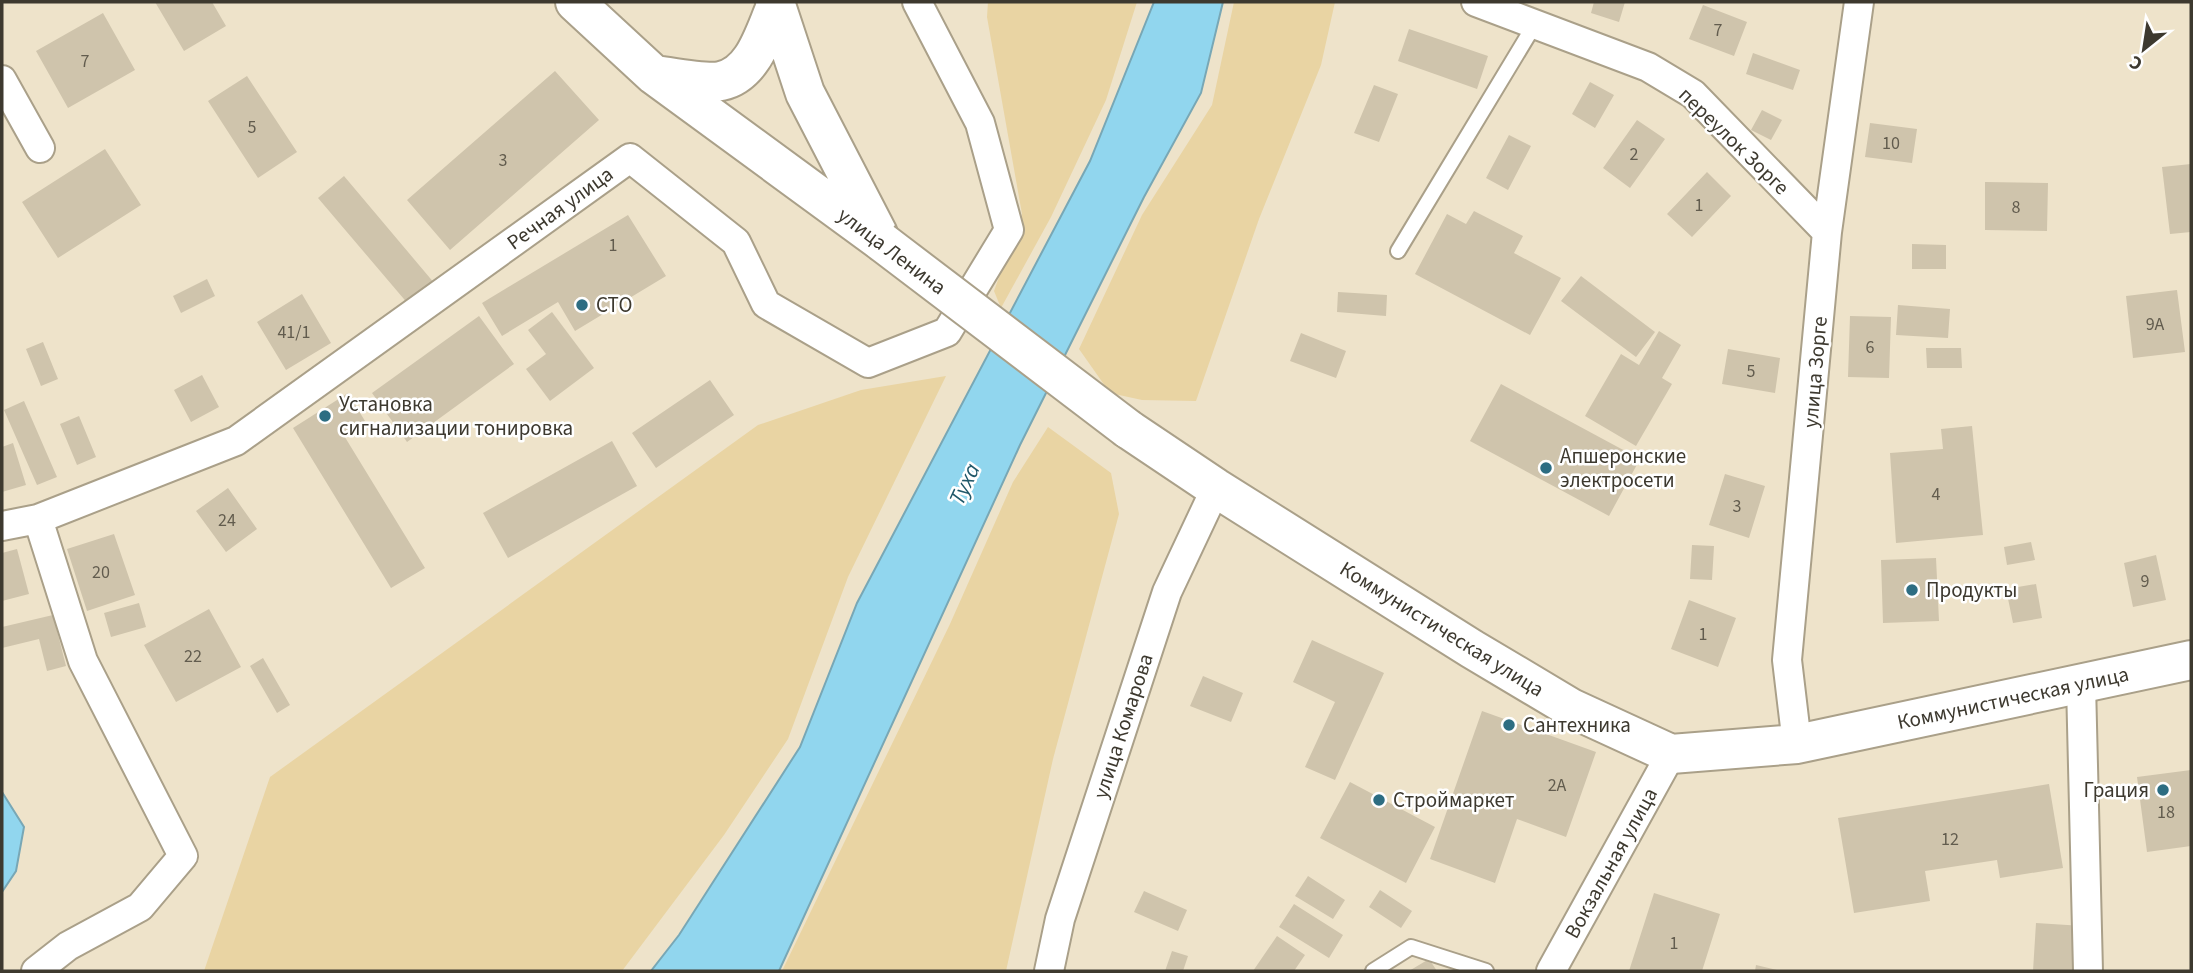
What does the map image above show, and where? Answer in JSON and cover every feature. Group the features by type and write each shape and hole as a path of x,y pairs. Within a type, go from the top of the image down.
{"main road":[{"name":"улица Ленина","path":"575,2 654,75 882,242 1129,429"},
{"path":"654,75 719,82 739,74 754,55 775,4"},
{"path":"775,4 805,93 882,242"},
{"name":"Коммунистическая улица","path":"1129,429 1216,488 1472,649 1571,708 1671,754 1797,744 2191,660"}],"street":[{"name":"Речная улица","path":"2,526 38,519 236,441 630,158 736,242 766,304 868,363 947,332 1009,230 981,123 917,2"},
{"name":"переулок Зорге","path":"1476,2 1648,67 1693,94 1827,232"},
{"name":"улица Зорге","path":"1797,744 1787,660 1827,232 1859,2"},
{"path":"2,80 40,149"},
{"name":"улица Комарова","path":"1049,971 1060,919 1167,592 1216,488"},
{"path":"36,971 68,946 140,907 183,856 83,661 38,519"},
{"path":"2081,684 2088,971"},
{"name":"Вокзальная улица","path":"1551,971 1671,754"}],"lane":[{"path":"1398,251 1535,24"},
{"path":"1373,971 1411,947 1486,971"}],"shaded area":[{"path":"988,2 1137,2 1106,100 1051,217 1001,308 994,291 1022,214 987,17"},
{"path":"1234,2 1335,2 1321,65 1259,219 1196,401 1142,400 1110,393 1079,349 1142,215 1212,105"},
{"path":"946,376 848,577 788,739 724,835 622,971 204,971 270,777 758,425 861,390"},
{"path":"1048,427 1111,473 1119,514 1053,759 1006,971 782,971 950,624 1013,482"}],"water":[{"name":"Туха","path":"1154,2 1223,2 1201,93 1144,197 1020,445 779,971 651,971 679,935 800,747 857,603 1090,161"},
{"path":"2,792 24,827 16,871 2,892"}],"building":[{"path":"155,2 212,2 226,26 184,51"},
{"path":"1594,2 1625,2 1619,22 1591,13"},
{"path":"1703,5 1747,22 1734,56 1689,39"},
{"path":"103,13 135,70 68,108 36,51"},
{"path":"1409,29 1488,56 1477,89 1398,61"},
{"path":"1753,53 1800,70 1793,90 1746,74"},
{"path":"555,71 599,120 450,250 407,200"},
{"path":"247,76 297,152 258,178 208,101"},
{"path":"1590,82 1614,95 1595,128 1572,114"},
{"path":"1374,85 1398,94 1379,142 1354,133"},
{"path":"1762,110 1782,120 1771,140 1751,130"},
{"path":"1637,120 1665,139 1630,188 1603,168"},
{"path":"1870,123 1917,129 1912,163 1865,157"},
{"path":"1509,135 1531,146 1508,190 1486,178"},
{"path":"105,149 141,205 58,258 22,202"},
{"path":"2191,164 2191,232 2170,234 2162,167"},
{"path":"1707,172 1731,196 1692,237 1667,214"},
{"path":"344,176 435,284 409,305 318,198"},
{"path":"1985,182 2048,183 2047,231 1985,230"},
{"path":"1474,211 1523,236 1514,253 1561,278 1530,335 1415,274 1447,214 1466,224"},
{"path":"628,215 666,276 575,331 558,302 502,336 482,303"},
{"path":"1912,244 1946,245 1946,269 1912,269"},
{"path":"1581,276 1655,332 1636,357 1561,301"},
{"path":"207,279 215,296 181,313 173,296"},
{"path":"2177,290 2185,352 2133,358 2126,296"},
{"path":"1338,292 1387,295 1386,316 1337,312"},
{"path":"302,294 331,343 286,370 257,322"},
{"path":"1898,305 1950,309 1948,338 1896,335"},
{"path":"552,312 594,368 550,401 526,369 546,354 528,330"},
{"path":"479,316 514,364 407,442 372,393"},
{"path":"1850,316 1891,317 1889,378 1848,377"},
{"path":"1659,331 1681,345 1662,378 1672,384 1636,446 1585,416 1621,354 1639,365"},
{"path":"1301,333 1346,351 1336,378 1290,361"},
{"path":"43,342 58,379 41,386 26,349"},
{"path":"1926,348 1961,348 1962,368 1927,368"},
{"path":"1728,349 1780,358 1775,393 1722,384"},
{"path":"202,375 219,407 191,422 174,390"},
{"path":"710,380 734,415 656,468 632,433"},
{"path":"1501,384 1640,459 1609,516 1470,441"},
{"path":"348,393 365,421 343,434 425,568 391,588 293,428"},
{"path":"24,401 57,477 37,485 4,410"},
{"path":"79,416 96,457 77,465 60,424"},
{"path":"1972,426 1983,535 1896,543 1890,453 1943,449 1941,429"},
{"path":"612,441 637,486 508,558 483,513"},
{"path":"13,443 26,485 2,492 2,447"},
{"path":"1725,474 1765,486 1749,538 1709,525"},
{"path":"228,488 257,529 226,552 196,511"},
{"path":"114,534 135,595 87,611 67,549"},
{"path":"2031,542 2035,560 2007,565 2004,547"},
{"path":"1692,545 1714,546 1712,580 1690,579"},
{"path":"17,549 29,594 2,601 2,553"},
{"path":"2156,555 2166,600 2133,607 2124,563"},
{"path":"1936,558 1939,621 1883,623 1881,560"},
{"path":"2036,584 2042,618 2013,623 2006,589"},
{"path":"1689,600 1736,618 1718,667 1671,649"},
{"path":"139,603 146,627 111,637 104,613"},
{"path":"209,609 241,667 176,702 144,645"},
{"path":"53,615 66,666 47,671 39,639 2,648 2,627"},
{"path":"1312,640 1384,673 1335,780 1305,767 1335,702 1293,682"},
{"path":"263,658 290,705 277,713 250,666"},
{"path":"1203,676 1243,693 1231,722 1190,706"},
{"path":"1482,711 1596,752 1566,837 1517,819 1495,883 1430,859"},
{"path":"2191,770 2191,846 2147,852 2137,777"},
{"path":"1350,782 1435,827 1406,883 1320,838"},
{"path":"2049,784 2063,868 2000,878 1997,860 1925,871 1930,901 1854,913 1838,818"},
{"path":"1308,876 1345,900 1333,919 1295,896"},
{"path":"1380,890 1412,911 1401,928 1369,907"},
{"path":"1144,891 1187,910 1178,931 1134,912"},
{"path":"1654,893 1720,914 1702,971 1629,971"},
{"path":"1294,904 1343,935 1329,958 1279,927"},
{"path":"2036,923 2083,926 2079,971 2033,971"},
{"path":"1277,936 1305,955 1294,971 1253,971"},
{"path":"1172,951 1188,956 1183,971 1165,971"},
{"path":"1429,959 1437,971 1409,971"},
{"path":"1756,965 1777,970 1777,971 1755,971"}],"place":[{"name":"СТО","path":"582,305"},
{"name":"Установка сигнализации тонировка","path":"325,416"},
{"name":"Апшеронские электросети","path":"1546,468"},
{"name":"Продукты","path":"1912,590"},
{"name":"Сантехника","path":"1509,725"},
{"name":"Грация","path":"2163,790"},
{"name":"Строймаркет","path":"1379,800"}]}
